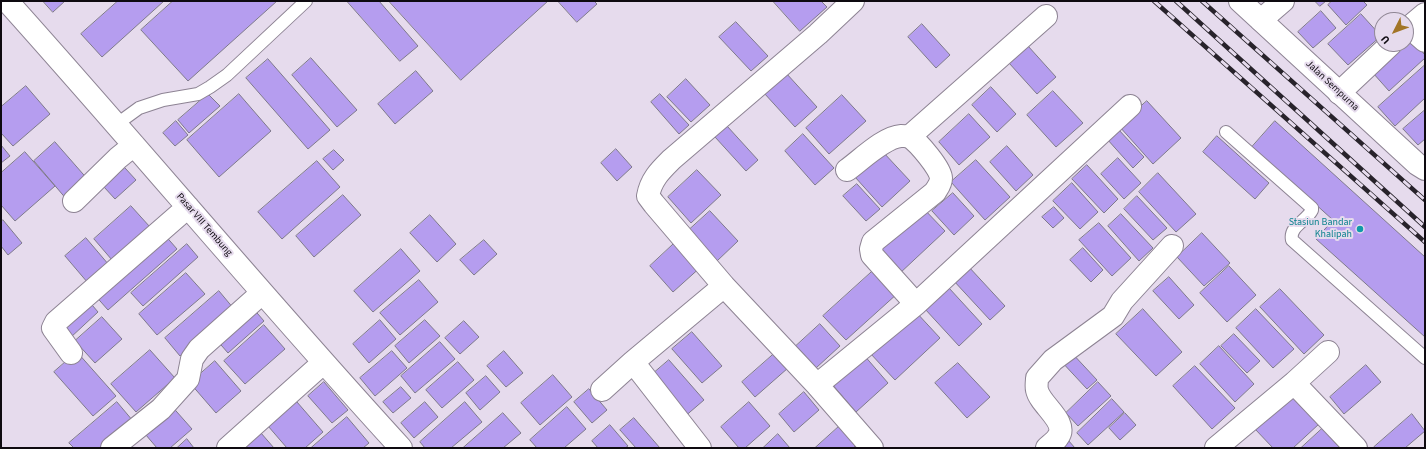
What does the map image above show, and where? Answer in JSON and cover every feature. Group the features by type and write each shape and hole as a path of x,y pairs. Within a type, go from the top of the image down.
{"street":[{"name":"Pasar VIII Tembung","path":"8,1 117,124 323,363 401,448"},
{"path":"853,1 818,34 672,158 657,174 650,185 648,196 724,286 817,385 872,448"},
{"name":"Jalan Sempurna","path":"1240,1 1339,93 1422,163"},
{"path":"1261,20 1283,1"},
{"path":"909,137 1046,16"},
{"path":"1414,26 1425,42"},
{"path":"1339,93 1383,52"},
{"path":"817,385 916,304 1130,106"},
{"path":"847,170 886,141 901,136 909,137 934,163 941,177 940,185 935,192 873,242 871,249 872,255 916,304"},
{"path":"74,201 118,158 134,145"},
{"path":"71,353 53,328 56,322 188,207"},
{"path":"1047,448 1059,436 1061,429 1056,417 1037,392 1037,378 1053,360 1113,316 1122,301 1172,246"},
{"path":"602,390 724,286"},
{"path":"112,448 161,408 188,379 192,359 199,349 262,293"},
{"path":"1216,448 1294,383 1328,352"},
{"path":"633,362 700,448"},
{"path":"228,448 323,363"},
{"path":"1294,383 1356,448"}],"lane":[{"path":"117,124 139,108 162,100 198,94 210,87 227,75 306,1"},
{"path":"1226,132 1312,208 1311,214 1294,230 1291,236 1292,240 1425,358"}],"building":[{"path":"43,1 65,1 53,12"},
{"path":"118,1 164,1 102,57 81,34"},
{"path":"173,1 277,1 188,81 141,30"},
{"path":"347,1 379,1 418,46 400,61"},
{"path":"389,1 548,1 461,80"},
{"path":"558,1 594,1 597,4 577,22"},
{"path":"773,1 821,1 827,7 800,31"},
{"path":"1315,1 1326,1 1320,6"},
{"path":"1332,1 1363,1 1367,5 1346,25 1328,5"},
{"path":"1321,11 1336,28 1313,48 1298,32"},
{"path":"1361,14 1374,28 1374,42 1348,65 1328,44"},
{"path":"736,22 768,56 751,71 719,37"},
{"path":"922,24 950,55 936,68 908,37"},
{"path":"1414,42 1425,55 1425,58 1389,91 1373,73 1396,52 1414,52"},
{"path":"1028,46 1056,77 1037,94 1009,63"},
{"path":"311,58 357,110 337,127 292,75"},
{"path":"268,59 330,130 308,149 246,78"},
{"path":"1425,65 1425,98 1395,126 1378,107"},
{"path":"416,71 433,91 395,124 378,104"},
{"path":"786,73 817,107 795,127 764,93"},
{"path":"686,79 710,105 691,122 667,97"},
{"path":"26,86 50,114 13,146 1,133 1,107"},
{"path":"991,87 1016,114 997,132 972,105"},
{"path":"1053,91 1083,123 1056,147 1027,115"},
{"path":"208,94 220,106 189,133 178,120"},
{"path":"239,94 271,131 219,177 187,140"},
{"path":"660,94 689,125 679,134 651,102"},
{"path":"842,95 866,121 829,154 806,128"},
{"path":"1147,101 1181,138 1153,164 1119,126"},
{"path":"1425,110 1425,139 1418,145 1403,129"},
{"path":"969,114 990,137 959,165 939,142"},
{"path":"176,121 188,135 175,146 163,133"},
{"name":"Stasiun Bandar Khalipah","path":"1275,121 1425,257 1425,337 1316,239 1333,220 1252,147"},
{"path":"727,126 758,160 746,171 715,137"},
{"path":"1118,129 1144,157 1133,168 1107,139"},
{"path":"803,134 834,168 815,185 785,151"},
{"path":"1217,136 1269,183 1255,199 1203,152"},
{"path":"55,142 90,182 68,201 34,161"},
{"path":"1,145 10,156 1,163"},
{"path":"1007,146 1033,175 1016,191 990,162"},
{"path":"616,149 632,167 617,181 601,163"},
{"path":"334,150 344,160 333,170 323,159"},
{"path":"25,152 55,186 15,221 1,205 1,173"},
{"path":"883,152 910,181 882,207 855,177"},
{"path":"1118,158 1141,183 1124,199 1101,174"},
{"path":"976,160 1010,197 985,220 951,182"},
{"path":"317,161 340,187 282,239 258,212"},
{"path":"1087,165 1118,199 1104,213 1072,179"},
{"path":"125,168 136,180 115,199 104,187"},
{"path":"697,170 721,195 691,223 668,197"},
{"path":"1158,173 1196,214 1176,232 1139,192"},
{"path":"1072,183 1098,212 1080,229 1053,201"},
{"path":"857,184 880,209 866,221 843,196"},
{"path":"953,193 974,216 954,235 932,211"},
{"path":"343,195 361,215 314,257 296,236"},
{"path":"1137,196 1167,228 1153,240 1124,209"},
{"path":"131,206 150,227 112,260 94,239"},
{"path":"921,206 945,231 899,274 875,249"},
{"path":"1054,207 1064,218 1053,228 1042,217"},
{"path":"710,211 738,241 717,261 689,230"},
{"path":"1121,214 1153,248 1139,261 1108,226"},
{"path":"430,215 456,244 437,262 410,233"},
{"path":"3,220 22,243 8,255 1,246 1,222"},
{"path":"1099,223 1131,258 1112,276 1079,240"},
{"path":"163,233 177,249 108,310 93,293"},
{"path":"1202,233 1230,263 1204,286 1177,257"},
{"path":"86,238 109,265 88,283 65,256"},
{"path":"679,239 703,265 673,292 650,266"},
{"path":"484,240 497,254 474,275 460,260"},
{"path":"187,244 198,257 143,306 131,293"},
{"path":"1083,248 1103,270 1091,282 1070,260"},
{"path":"401,249 420,271 373,312 354,291"},
{"path":"968,266 1005,306 990,320 953,280"},
{"path":"1229,266 1256,295 1227,322 1200,293"},
{"path":"875,269 898,293 846,340 823,316"},
{"path":"186,273 205,294 157,335 139,314"},
{"path":"1169,277 1194,305 1179,319 1153,291"},
{"path":"419,280 438,302 400,335 380,313"},
{"path":"949,288 982,324 959,346 925,309"},
{"path":"1280,289 1324,335 1304,354 1260,307"},
{"path":"219,291 234,309 180,356 165,338"},
{"path":"87,299 98,312 70,338 58,325"},
{"path":"251,306 264,321 228,353 215,338"},
{"path":"1143,309 1182,352 1156,376 1116,334"},
{"path":"1256,309 1294,349 1273,368 1236,328"},
{"path":"915,311 940,338 895,380 870,353"},
{"path":"102,317 122,339 95,363 75,341"},
{"path":"380,320 396,339 369,363 353,344"},
{"path":"425,320 440,336 409,363 395,346"},
{"path":"464,321 479,337 460,354 445,338"},
{"path":"820,324 840,346 816,368 796,346"},
{"path":"264,325 285,349 245,384 224,361"},
{"path":"692,332 722,366 702,383 672,349"},
{"path":"1234,334 1260,361 1247,373 1221,346"},
{"path":"440,342 455,359 415,393 401,376"},
{"path":"1219,346 1254,384 1235,402 1200,364"},
{"path":"150,350 175,378 136,412 111,384"},
{"path":"392,351 407,368 375,396 360,378"},
{"path":"504,351 523,373 506,387 487,366"},
{"path":"1070,351 1097,380 1087,389 1060,360"},
{"path":"77,352 116,396 93,416 54,372"},
{"path":"775,353 788,368 755,397 742,382"},
{"path":"863,354 888,383 856,412 831,383"},
{"path":"669,360 704,400 683,418 648,378"},
{"path":"215,361 241,391 216,413 190,383"},
{"path":"458,362 474,380 442,408 426,390"},
{"path":"958,363 990,397 967,418 935,383"},
{"path":"1366,365 1381,382 1344,414 1330,397"},
{"path":"1195,366 1235,408 1212,429 1173,386"},
{"path":"553,375 572,397 540,425 521,403"},
{"path":"486,376 500,392 480,410 466,393"},
{"path":"324,382 348,410 332,423 308,396"},
{"path":"1098,382 1111,396 1078,426 1066,413"},
{"path":"401,387 411,398 393,413 383,402"},
{"path":"589,389 607,410 592,423 574,402"},
{"path":"804,392 819,410 794,432 779,414"},
{"path":"1292,395 1319,424 1293,448 1273,448 1255,429"},
{"path":"1112,399 1124,412 1088,445 1077,433"},
{"path":"117,402 133,421 103,448 74,448 69,443"},
{"path":"297,402 323,432 305,448 287,448 268,426"},
{"path":"425,402 438,417 414,438 401,423"},
{"path":"465,402 482,422 451,448 425,448 420,442"},
{"path":"749,402 770,426 745,448 739,448 721,427"},
{"path":"169,403 192,429 170,448 157,448 140,428"},
{"path":"567,407 586,429 564,448 537,448 530,440"},
{"path":"503,413 521,433 503,448 463,448"},
{"path":"1125,413 1136,425 1120,440 1109,428"},
{"path":"1412,414 1425,431 1405,448 1374,448 1374,447"},
{"path":"347,417 369,443 363,448 311,448"},
{"path":"634,418 660,448 636,448 620,430"},
{"path":"844,422 861,441 853,448 815,448"},
{"path":"610,425 628,446 625,448 598,448 592,441"},
{"path":"1323,428 1340,448 1301,448"},
{"path":"261,433 274,448 245,448"},
{"path":"778,434 790,448 763,448"},
{"path":"187,439 194,448 177,448"},
{"path":"1068,440 1075,448 1059,448"}],"railway":[{"path":"1154,1 1425,242"},
{"path":"1176,1 1425,227"},
{"path":"1202,1 1425,200"}],"place":[{"name":"Stasiun Bandar Khalipah","path":"1360,229"}]}
